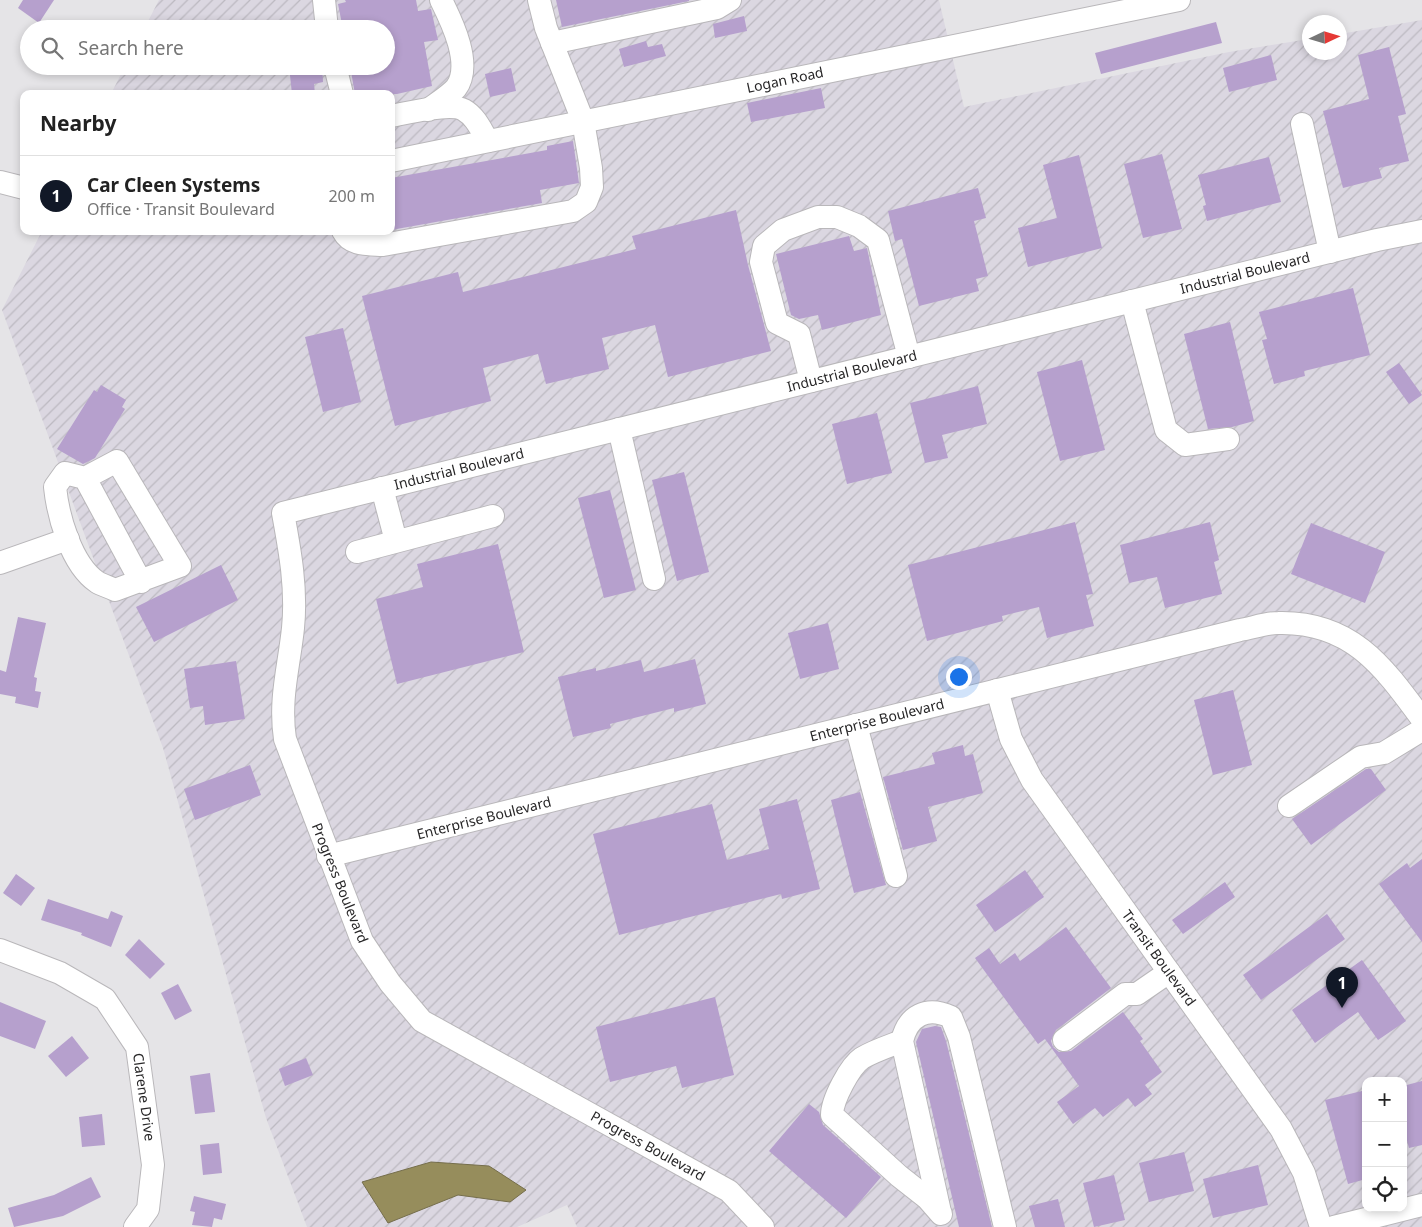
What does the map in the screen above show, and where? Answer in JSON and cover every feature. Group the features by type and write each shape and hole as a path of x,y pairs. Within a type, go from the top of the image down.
{"street":[{"path":"324,0 326,20"},
{"path":"428,110 456,88 461,76 462,64 456,35 441,0"},
{"path":"345,235 358,244 383,245 573,211 586,202 592,187 583,122 552,43 539,0"},
{"path":"552,43 717,8 730,0"},
{"name":"Logan Road","path":"395,160 1180,0"},
{"path":"338,75 341,90"},
{"path":"395,115 444,107 464,109 476,121 488,141"},
{"path":"1302,124 1330,252"},
{"path":"0,182 20,187"},
{"path":"811,381 799,334 777,323 761,262 764,246 784,230 818,217 838,217 859,226 878,240 909,357"},
{"name":"Industrial Boulevard","path":"283,513 1330,252 1422,231"},
{"path":"1132,302 1166,430 1185,445 1228,439"},
{"path":"618,430 654,579"},
{"path":"117,461 180,566 141,582 115,590 97,582 84,569 68,539 58,510 55,487 65,473 85,478 117,461"},
{"path":"85,478 141,582"},
{"path":"382,488 396,541"},
{"name":"Progress Boulevard","path":"283,513 294,578 293,627 283,688 281,716 285,739 362,941 390,982 422,1021 729,1191 763,1227"},
{"path":"357,552 493,516"},
{"path":"0,563 68,539"},
{"name":"Enterprise Boulevard","path":"328,856 997,690 1277,623 1310,626 1342,636 1373,656 1395,681 1422,719"},
{"name":"Transit Boulevard","path":"997,690 1011,739 1032,780 1281,1129 1304,1173 1321,1227"},
{"path":"856,725 896,876"},
{"path":"1289,806 1361,757 1384,753 1422,730"},
{"name":"Clarene Drive","path":"0,950 60,973 105,999 137,1047 153,1165 148,1209 135,1227"},
{"path":"1064,1040 1124,994 1138,994 1169,972"},
{"path":"942,1219 902,1041 904,1030 918,1015 938,1011 951,1017 959,1037 1005,1227"},
{"path":"902,1041 861,1059 848,1076 832,1105 832,1115 899,1176 927,1198 942,1219"},
{"path":"1334,1227 1422,1205"}],"shaded area":[{"path":"159,0 939,0 964,107 1229,52 1302,40 1302,60 1347,60 1347,33 1422,20 1422,1227 577,1227 567,1205 517,1227 307,1227 266,1118 163,748 2,310 40,235 395,235 395,90 113,90 120,75 395,75 395,20 149,20"},
{"path":"431,1162 489,1166 526,1190 510,1202 458,1195 388,1223 362,1182"}],"building":[{"path":"23,0 54,0 41,20 35,20 18,8"},
{"path":"345,0 416,0 418,11 431,9 438,40 424,42 432,86 397,94 395,94 395,90 354,90 352,75 395,75 395,20 341,20 338,4 346,2"},
{"path":"556,0 689,0 689,1 562,27"},
{"path":"744,16 747,31 715,38 713,24"},
{"path":"1216,22 1222,43 1101,74 1095,53"},
{"path":"646,41 648,47 662,44 666,56 624,67 619,49"},
{"path":"1389,47 1406,114 1398,116 1409,161 1379,168 1382,178 1343,188 1323,111 1369,99 1358,55"},
{"path":"1271,55 1277,80 1229,92 1223,68"},
{"path":"511,68 516,91 490,97 485,74"},
{"path":"290,75 323,75 323,82 314,84 315,90 292,90"},
{"path":"821,88 825,108 751,122 747,103"},
{"path":"573,141 579,183 540,190 542,203 395,229 395,177 547,150 547,146"},
{"path":"1162,154 1182,229 1143,238 1124,164"},
{"path":"1079,155 1102,248 1028,267 1018,228 1057,218 1043,165"},
{"path":"1269,157 1281,202 1207,221 1203,206 1206,205 1198,175"},
{"path":"978,188 986,218 974,221 988,276 976,279 979,291 919,306 902,239 895,241 888,211"},
{"path":"736,210 748,265 771,351 668,377 655,325 602,338 609,369 546,384 538,354 483,368 491,401 395,426 362,296 458,272 463,292 636,249 632,236"},
{"path":"849,236 854,251 867,248 881,315 822,330 818,315 799,319 791,315 776,254"},
{"path":"1353,288 1370,355 1304,371 1305,376 1274,384 1262,340 1267,339 1259,312"},
{"path":"1230,322 1254,421 1232,427 1208,429 1184,334"},
{"path":"343,328 361,402 323,412 305,337"},
{"path":"1082,360 1105,450 1060,461 1037,372"},
{"path":"1399,363 1422,395 1409,404 1386,372"},
{"path":"101,385 126,400 122,407 125,409 95,458 83,464 57,449 94,390 97,392"},
{"path":"978,386 987,424 942,435 948,458 925,463 910,403"},
{"path":"877,413 892,473 847,484 832,424"},
{"path":"684,472 709,572 677,581 652,480"},
{"path":"610,490 636,590 604,598 578,498"},
{"path":"1075,522 1093,594 1086,595 1094,626 1047,638 1039,607 1002,616 1003,621 927,641 908,565"},
{"path":"1210,522 1219,560 1214,562 1222,594 1165,608 1157,577 1129,583 1120,545"},
{"path":"1311,523 1385,552 1365,603 1291,574"},
{"path":"498,544 524,652 397,684 376,599 423,587 417,564"},
{"path":"221,565 238,600 154,642 136,607"},
{"path":"18,617 46,623 34,677 37,678 35,691 41,692 38,708 15,703 16,697 0,694 0,670 6,672"},
{"path":"828,623 839,669 800,679 788,633"},
{"path":"695,659 706,704 674,712 674,708 610,724 611,728 573,737 558,677 596,668 596,671 641,660 644,672"},
{"path":"236,661 245,719 205,725 203,706 190,708 184,669"},
{"path":"1233,690 1252,765 1213,775 1194,700"},
{"path":"963,745 965,756 973,754 983,793 928,807 937,841 903,850 883,777 935,764 932,753"},
{"path":"250,765 261,795 195,820 184,789"},
{"path":"1366,769 1371,769 1386,790 1311,845 1292,819"},
{"path":"860,792 886,885 854,893 831,800"},
{"path":"797,799 820,889 782,899 781,894 619,935 593,834 712,804 727,860 769,849 759,809"},
{"path":"1422,859 1422,942 1379,884 1407,863 1410,868"},
{"path":"1025,870 1044,897 995,932 976,905"},
{"path":"16,874 35,888 21,906 3,893"},
{"path":"1225,882 1235,897 1183,934 1172,920"},
{"path":"48,899 108,919 111,911 123,916 111,947 81,935 82,933 41,920"},
{"path":"1327,914 1345,939 1261,1000 1243,975"},
{"path":"1066,927 1111,988 1056,1030 1051,1041 1053,1047 1059,1052 1071,1051 1123,1012 1143,1039 1140,1041 1162,1072 1145,1085 1152,1094 1135,1107 1128,1098 1103,1117 1095,1108 1073,1124 1057,1102 1079,1086 1045,1039 1038,1044 975,958 989,948 1000,964 1015,953 1020,961"},
{"path":"139,939 165,964 150,979 125,955"},
{"path":"1362,960 1406,1021 1378,1040 1358,1012 1315,1043 1292,1010"},
{"path":"178,984 192,1011 175,1020 161,993"},
{"path":"715,997 734,1075 682,1088 676,1066 610,1082 596,1027"},
{"path":"0,1002 46,1021 35,1049 0,1036"},
{"path":"935,1026 941,1027 946,1041 992,1227 959,1227 916,1042 922,1029"},
{"path":"72,1036 89,1058 66,1077 48,1056"},
{"path":"306,1058 313,1075 285,1086 279,1069"},
{"path":"210,1073 215,1112 195,1114 190,1076"},
{"path":"1422,1081 1422,1145 1409,1148 1407,1141 1407,1085"},
{"path":"1362,1091 1362,1180 1348,1184 1325,1100"},
{"path":"809,1104 819,1112 823,1125 881,1177 846,1218 769,1151"},
{"path":"102,1114 105,1145 82,1147 79,1117"},
{"path":"219,1143 222,1173 203,1175 200,1145"},
{"path":"1184,1152 1194,1191 1149,1202 1139,1163"},
{"path":"1258,1165 1268,1205 1213,1218 1203,1179"},
{"path":"1114,1175 1125,1220 1094,1227 1083,1183"},
{"path":"91,1177 101,1197 63,1216 14,1227 8,1208 54,1195"},
{"path":"194,1196 226,1204 222,1220 214,1218 212,1227 192,1225 195,1212 190,1211"},
{"path":"1058,1199 1065,1227 1035,1227 1029,1206"}],"place":[{"name":"Car Cleen Systems","path":"1342,1008"}]}
